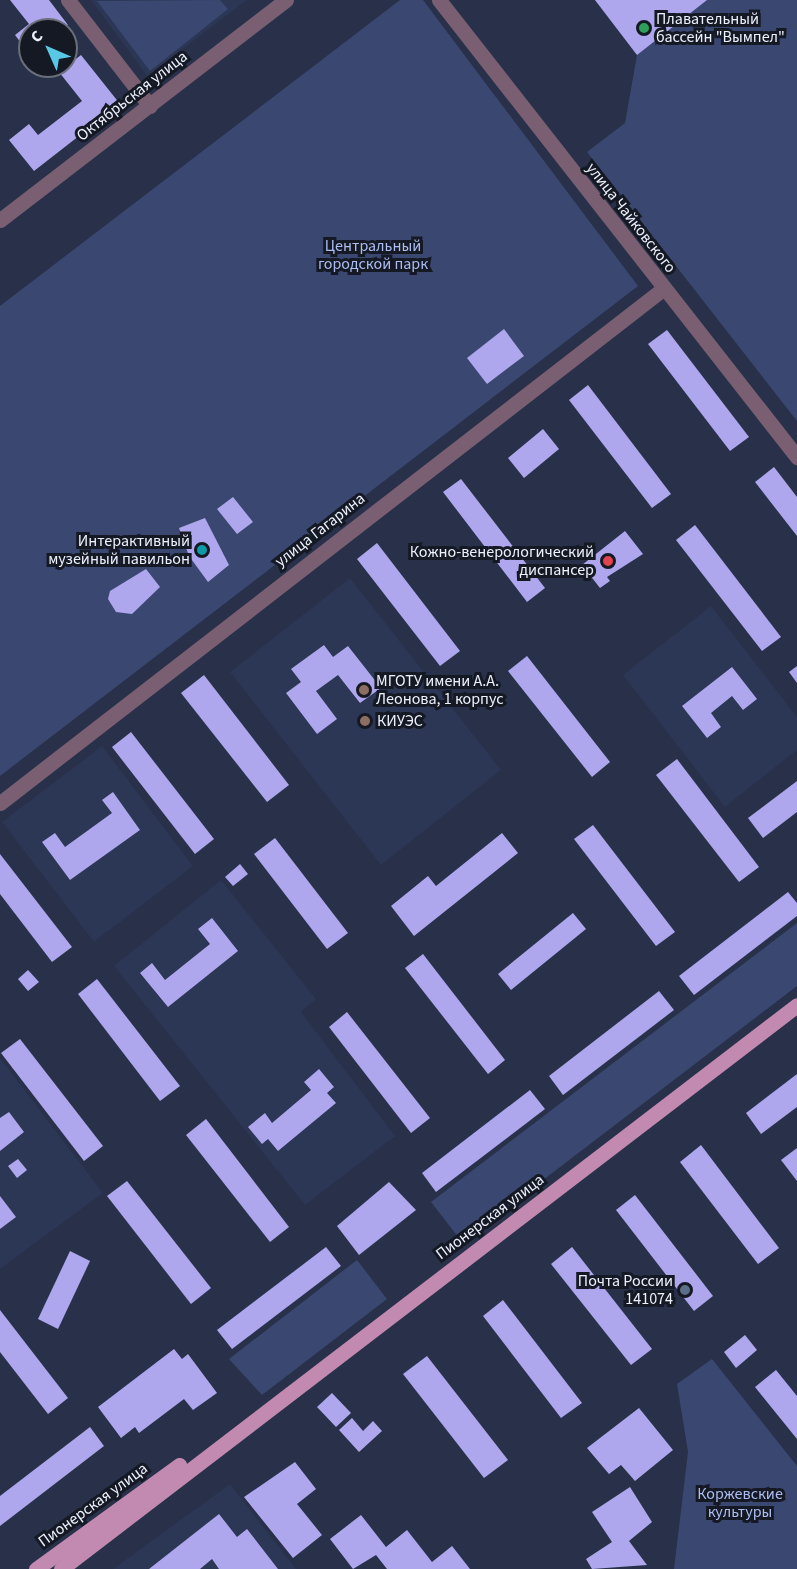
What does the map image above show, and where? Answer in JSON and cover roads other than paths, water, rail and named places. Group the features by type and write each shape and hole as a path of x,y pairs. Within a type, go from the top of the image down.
{"main road":[{"name":"Пионерская улица","path":"61,1569 797,1005"},
{"name":"Пионерская улица","path":"36,1569 184,1461 204,1458"}],"street":[{"path":"68,0 150,106"},
{"name":"Октябрьская улица","path":"0,220 286,0"},
{"name":"улица Чайковского","path":"439,0 663,289 797,457"},
{"name":"улица Гагарина","path":"0,803 663,289"}],"place":[{"name":"Плавательный бассейн \"Вымпел\"","path":"644,28"},
{"name":"Интерактивный музейный павильон","path":"202,550"},
{"name":"Кожно-венерологический диспансер","path":"608,561"},
{"name":"МГОТУ имени А.А. Леонова, 1 корпус","path":"364,690"},
{"name":"КИУЭС","path":"365,721"},
{"name":"Почта России 141074","path":"685,1290"}],"park label":[{"name":"Центральный городской парк","path":"373,255"},
{"name":"Коржевские культуры","path":"740,1503"}]}
